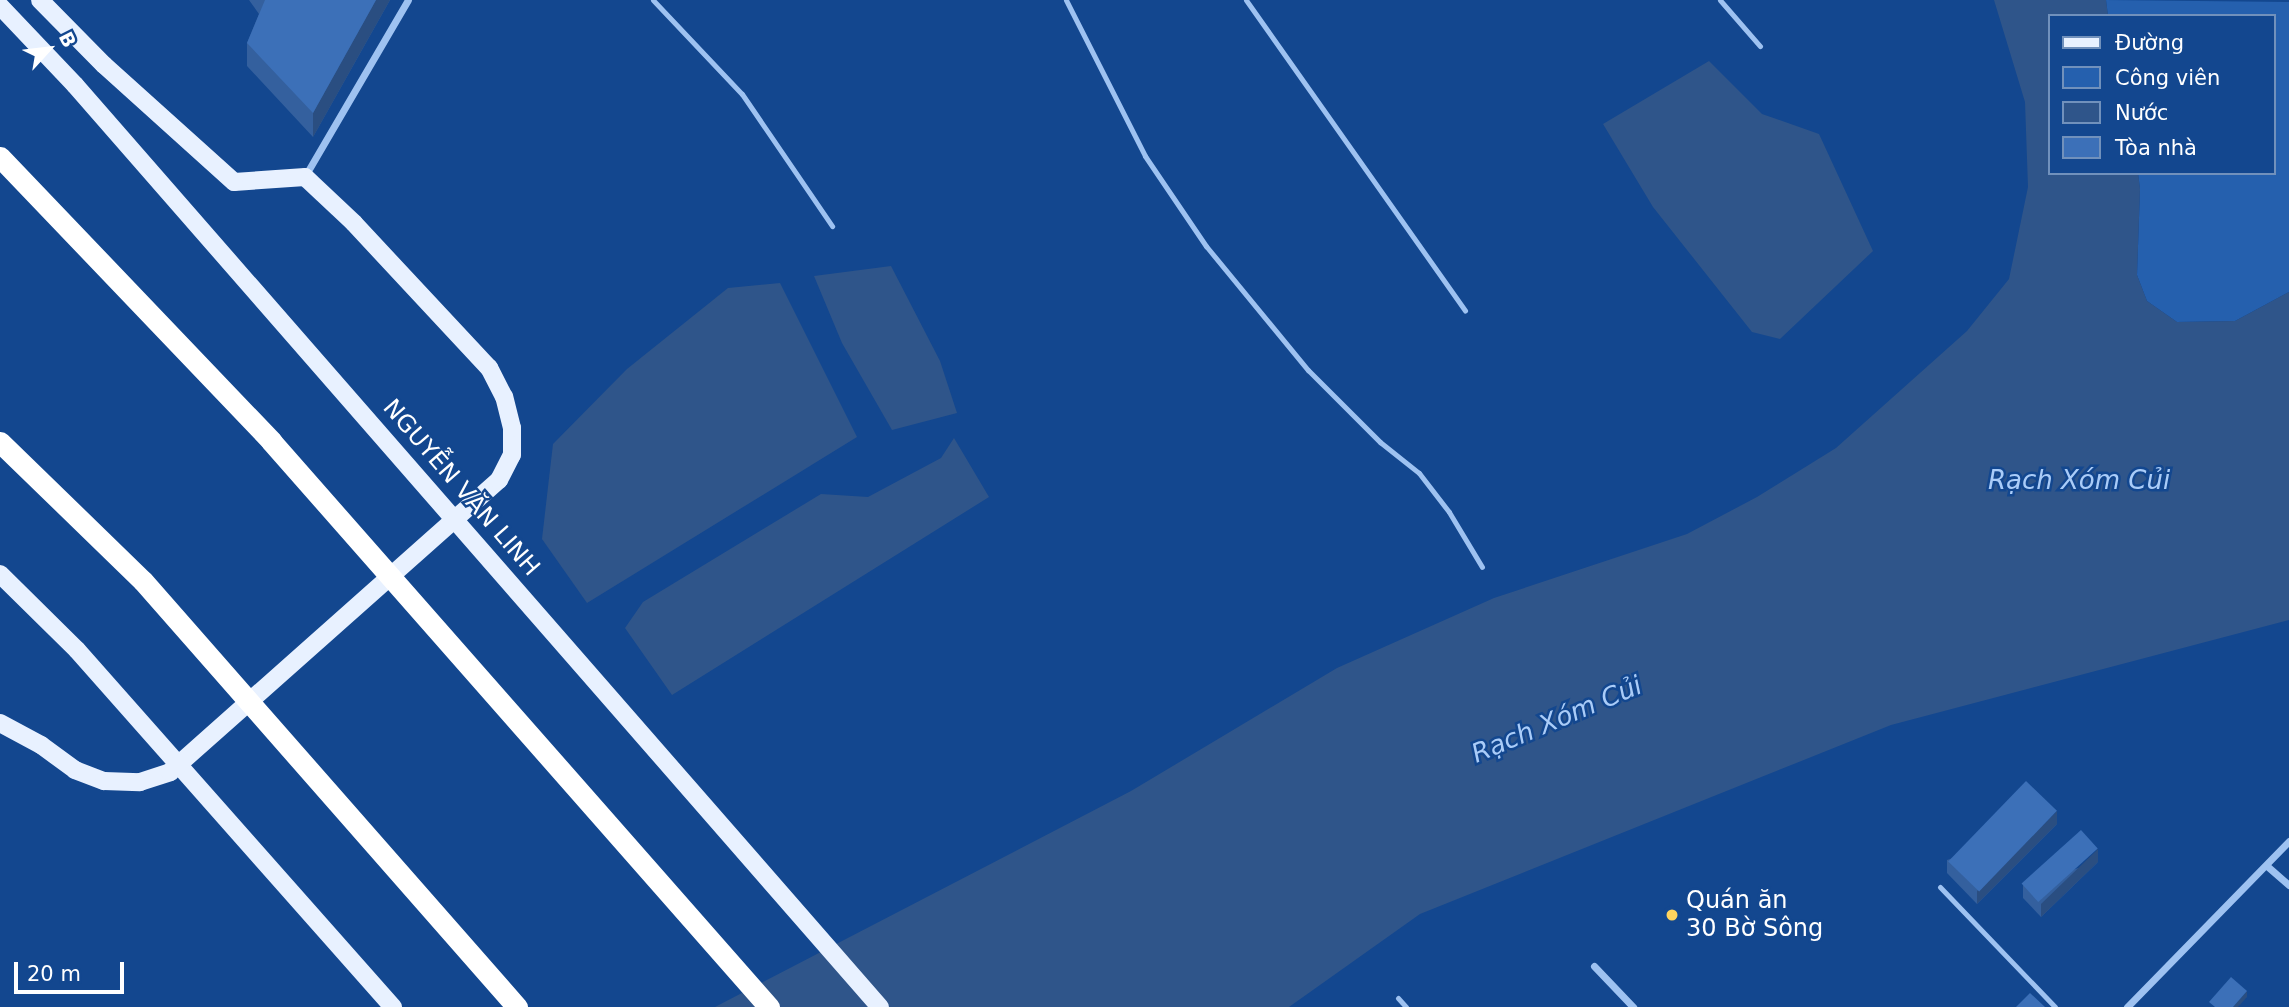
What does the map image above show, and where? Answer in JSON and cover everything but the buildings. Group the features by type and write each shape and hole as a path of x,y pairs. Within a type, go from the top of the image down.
{"highway":[{"path":"0,157 271,441 769,1007"},
{"path":"0,442 143,581 517,1007"}],"main road":[{"path":"0,723 41,745 75,771 104,781 140,782 170,772 499,480 512,455 512,428 504,397 489,368 354,223 305,177 234,182 104,65 40,0"},
{"name":"NGUYỄN VĂN LINH","path":"0,6 75,85 880,1007"},
{"path":"0,574 77,650 393,1007"}],"street":[{"path":"305,177 408,0"},
{"path":"2127,1007 2289,841"},
{"path":"2267,866 2289,885"},
{"path":"1594,966 1633,1007"}],"lane":[{"path":"653,0 742,94 832,226"},
{"path":"1066,0 1145,156 1206,246 1308,370 1380,442 1419,473 1449,512 1482,567"},
{"path":"1245,0 1465,310"},
{"path":"1720,0 1760,46"},
{"path":"1940,887 2056,1007"},
{"path":"1398,998 1406,1007"}],"green space":[{"path":"2106,0 2289,2 2289,292 2235,321 2177,322 2147,301 2137,275 2138,175 2275,175 2275,14 2108,14"}],"water":[{"name":"Rạch Xóm Củi","path":"1994,0 2106,0 2108,14 2048,14 2048,175 2138,175 2137,275 2147,301 2177,322 2235,321 2289,292 2289,620 1891,725 1420,914 1289,1007 715,1007 1131,791 1337,668 1494,598 1687,534 1757,497 1836,448 1967,331 2009,279 2028,187 2025,102"},
{"path":"1709,61 1762,114 1819,134 1873,251 1780,339 1752,332 1653,207 1603,124"},
{"path":"891,266 940,361 957,413 892,430 842,343 814,276"},
{"path":"780,283 857,437 587,603 542,539 553,444 627,369 728,288"},
{"path":"954,438 989,497 672,695 625,628 643,602 821,494 868,497 941,458"}],"place":[{"name":"Quán ăn 30 Bờ Sông","path":"1672,915"}]}
